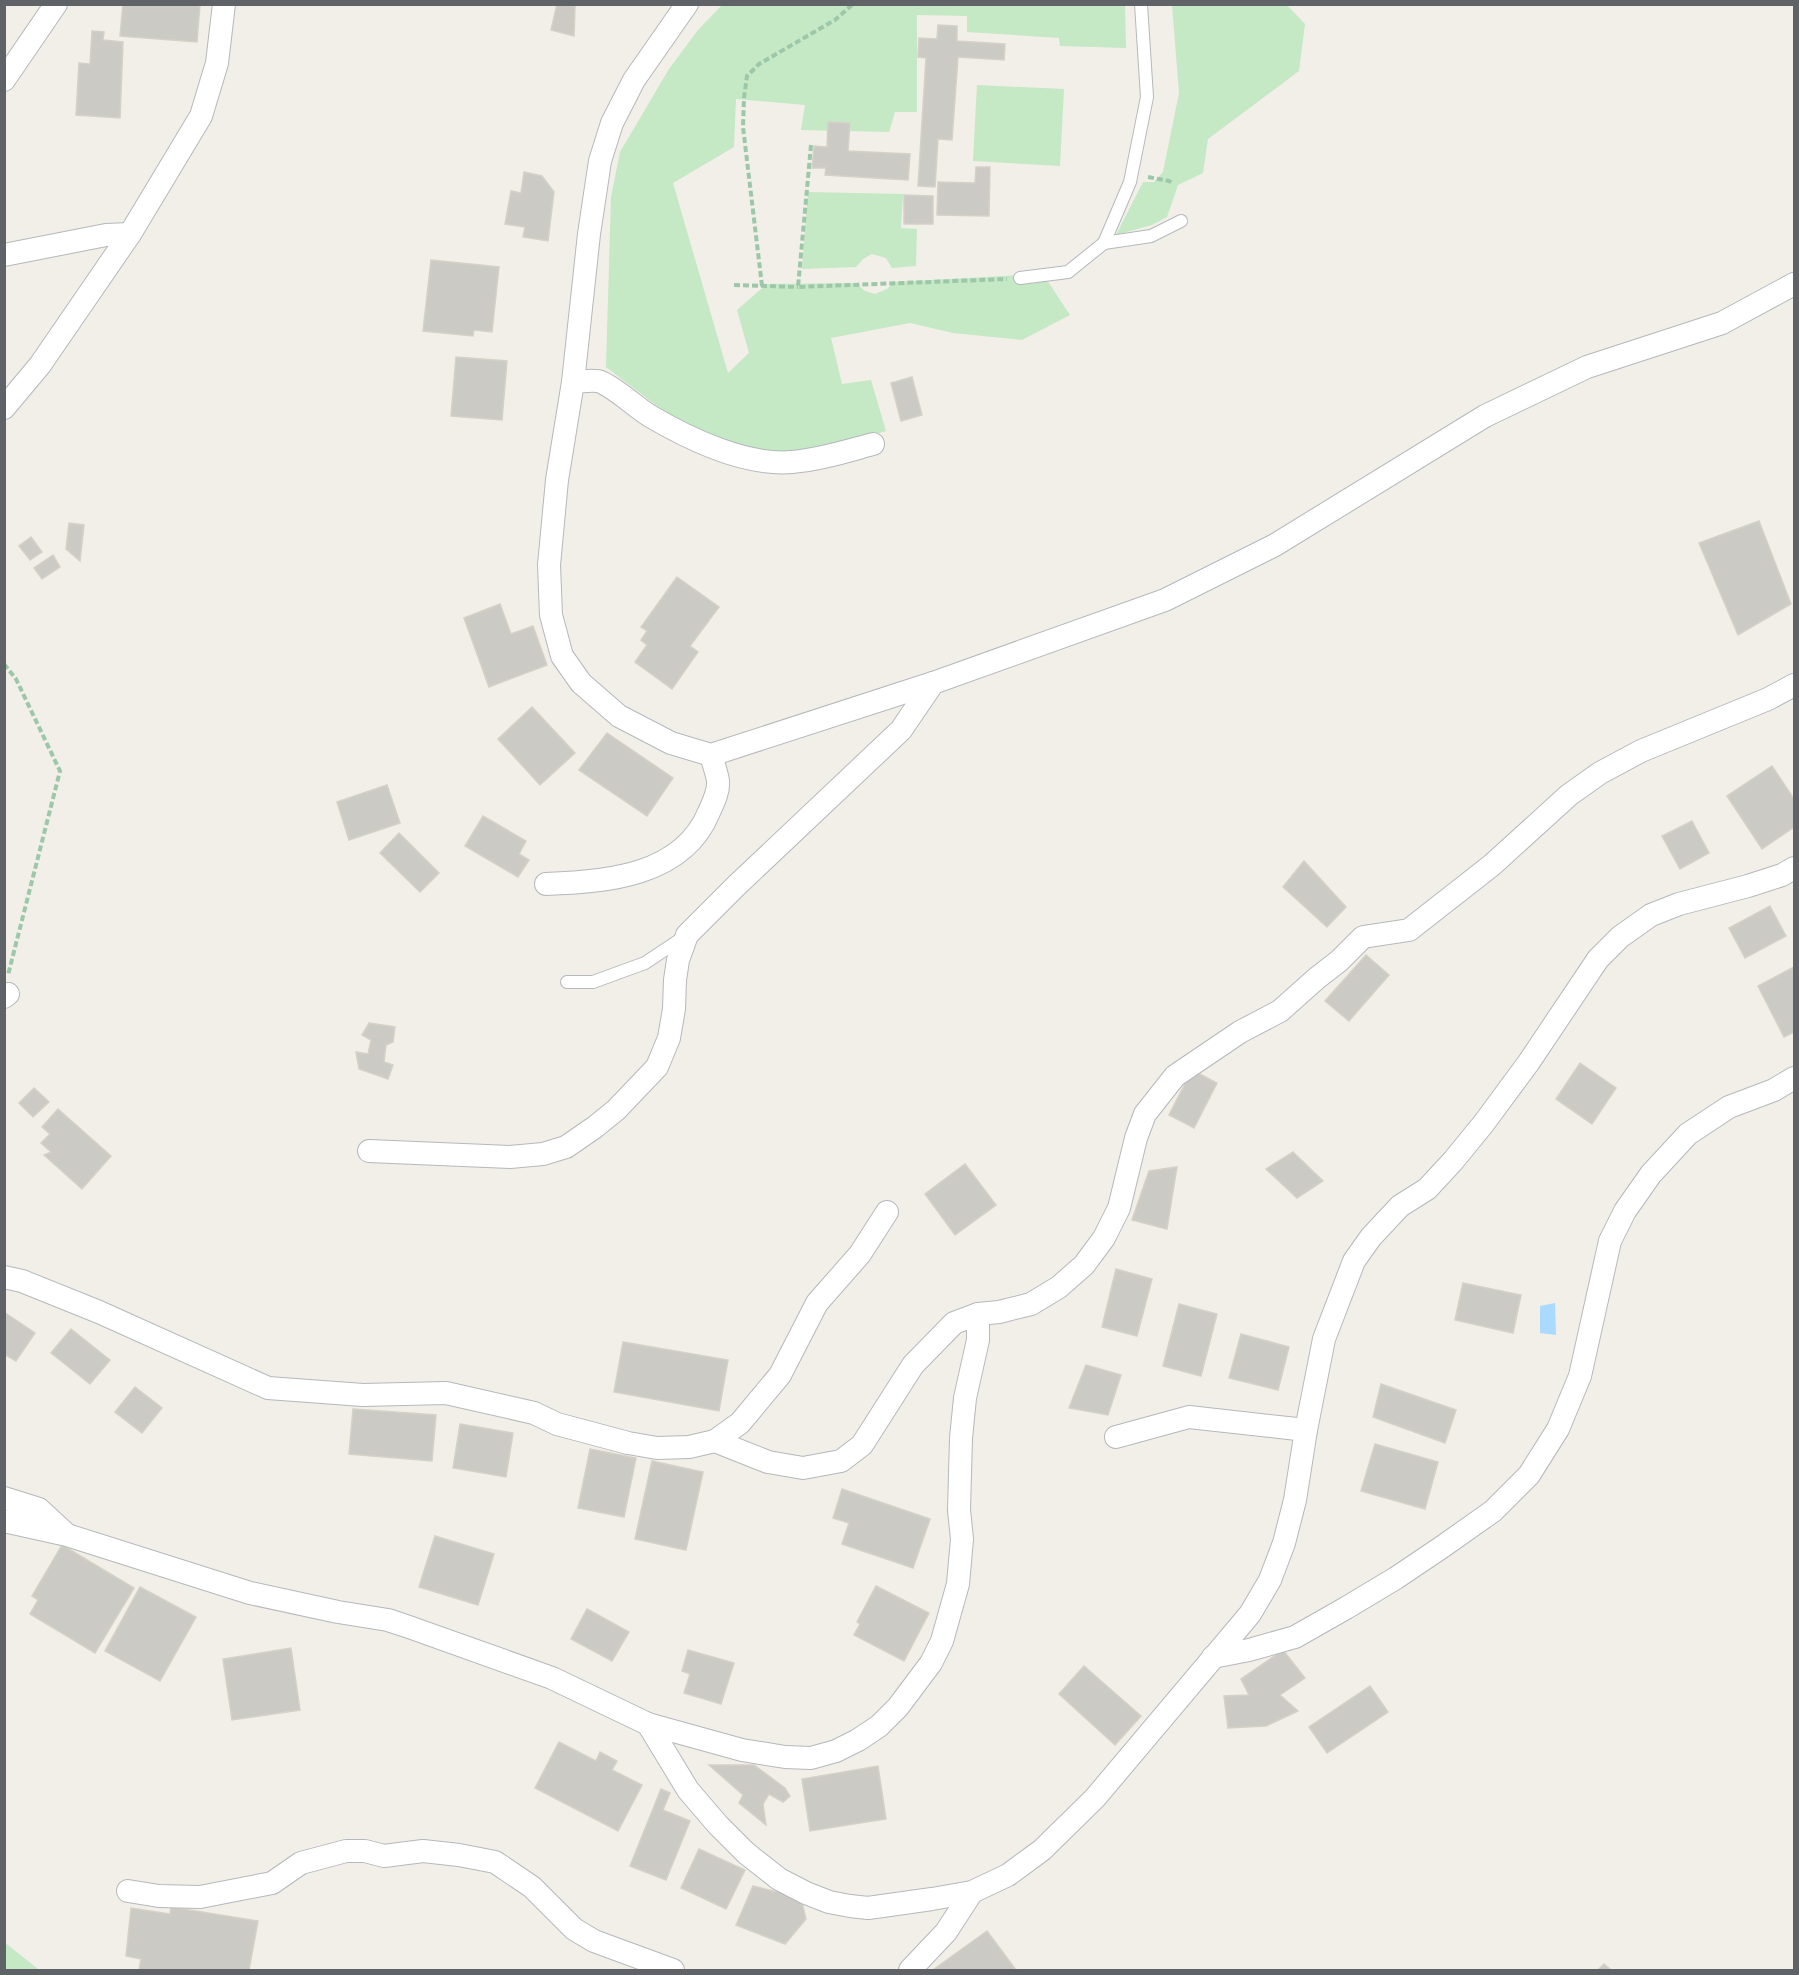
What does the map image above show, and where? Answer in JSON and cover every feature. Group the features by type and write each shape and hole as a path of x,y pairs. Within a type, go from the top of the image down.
{"street":[{"path":"4,80 56,4"},
{"path":"4,408 40,364 130,234 201,116 217,63 224,4"},
{"path":"687,4 634,80 612,123 600,161 589,234 573,382 557,480 549,565 551,615 562,656 580,683 619,716 671,743 711,755 933,683 1165,600 1275,545 1485,416 1587,367 1722,323 1794,284"},
{"path":"4,255 106,235 130,234"},
{"path":"573,382 600,381 649,415 690,437 744,457 767,462 792,462 873,444"},
{"path":"369,1150 510,1157 543,1154 566,1147 581,1138 616,1110 657,1067 669,1038 674,1009 676,970 687,935 902,730 933,683"},
{"path":"715,1441 768,1462 803,1468 841,1461 862,1445 913,1365 954,1323 978,1314 999,1312 1031,1304 1059,1287 1084,1265 1104,1238 1119,1208 1136,1138 1145,1114 1175,1076 1240,1032 1281,1011 1363,937 1409,930 1492,865 1569,795 1600,773 1641,751 1768,699 1794,685"},
{"path":"546,884 620,878 649,869 686,846 698,833 715,799 718,783 711,755"},
{"path":"648,1724 688,1790 746,1853 779,1879 829,1902 868,1908 972,1892 1008,1875 1042,1850 1088,1806 1250,1614 1270,1580 1284,1543 1295,1500 1324,1339 1354,1261 1371,1238 1400,1206 1426,1189 1484,1123 1529,1062 1598,959 1620,937 1651,915 1679,904 1782,875 1794,868"},
{"path":"1213,1657 1249,1650 1295,1636 1347,1608 1396,1578 1484,1517 1529,1475 1558,1430 1580,1376 1610,1241 1625,1210 1651,1174 1688,1134 1729,1107 1774,1090 1794,1078"},
{"path":"4,1277 22,1281 99,1312 268,1388 363,1395 446,1393 534,1413 557,1424 628,1443 657,1448 689,1447 715,1441 740,1423 780,1375 817,1303 860,1254 887,1212"},
{"path":"4,1521 67,1535 250,1593 410,1626 552,1678 648,1724 742,1750 785,1757 811,1758 836,1751 879,1726 914,1688 931,1663 942,1641 958,1584 962,1539 959,1510 962,1438 965,1398 978,1340 978,1314"},
{"path":"1116,1437 1189,1417 1306,1430"},
{"path":"4,1498 39,1509 67,1535"},
{"path":"128,1892 159,1896 200,1897 272,1883 302,1863 346,1851 365,1851 384,1856 423,1851 459,1855 495,1862 532,1887 574,1929 594,1941 673,1971"},
{"path":"910,1971 946,1932 972,1892"}],"lane":[{"path":"1015,278 1068,272 1104,243 1130,182 1147,97 1141,4"},
{"path":"1104,243 1151,236 1181,221"},
{"path":"567,982 593,982 645,963 687,935"}],"path":[{"path":"762,286 743,127 747,76 759,64 835,20 853,4"},
{"path":"798,287 811,146"},
{"path":"1155,177 1172,183"},
{"path":"734,285 798,287 1015,278"},
{"path":"4,664 16,679 60,771 7,989"}],"green space":[{"path":"722,5 1125,5 1126,48 1060,46 1059,38 967,32 967,16 917,15 917,112 895,112 889,132 801,130 805,105 736,99 734,147 673,183 728,373 749,353 737,310 767,284 856,283 865,291 875,294 887,289 894,282 1043,274 1070,315 1022,340 953,333 910,323 831,338 842,384 871,380 886,431 802,456 759,455 678,422 606,367 611,197 620,152 669,69 698,30"},
{"path":"1172,5 1287,5 1305,24 1299,71 1208,139 1203,173 1178,185 1167,217 1152,225 1116,235 1143,182 1154,182 1163,172 1179,93"},
{"path":"977,85 1064,89 1060,166 973,161"},
{"path":"808,192 903,194 901,228 917,229 916,266 892,268 886,258 872,254 856,267 802,269"},
{"path":"4,1942 38,1969 38,1970 5,1970"}],"water":[{"path":"1555,1303 1556,1335 1540,1333 1540,1306"}],"building":[{"path":"123,4 200,4 197,42 120,36"},
{"path":"557,4 575,6 574,36 551,30"},
{"path":"938,25 957,26 957,41 1005,44 1004,60 958,57 952,140 938,139 935,187 918,186 926,58 918,57 919,38 937,39"},
{"path":"92,31 104,32 103,40 123,42 120,118 76,115 79,63 90,64"},
{"path":"828,122 850,123 848,151 910,154 908,180 825,175 826,168 812,168 814,146 827,147"},
{"path":"976,167 990,167 989,216 937,215 938,182 975,183"},
{"path":"524,172 542,176 554,192 548,241 523,237 525,227 505,224 511,191 521,193"},
{"path":"904,195 933,196 933,224 904,224"},
{"path":"431,260 499,267 492,332 474,330 473,336 423,331"},
{"path":"456,357 507,361 502,420 451,416"},
{"path":"912,377 922,415 901,421 891,383"},
{"path":"1759,521 1791,604 1738,635 1699,543"},
{"path":"69,523 84,525 80,561 66,549"},
{"path":"31,537 42,552 30,560 19,546"},
{"path":"53,555 60,567 42,579 34,568"},
{"path":"677,577 719,607 690,646 698,652 672,689 635,662 647,645 641,640 647,631 641,627"},
{"path":"500,604 511,634 533,626 547,665 489,687 464,618"},
{"path":"532,707 575,753 540,785 498,739"},
{"path":"607,733 673,778 647,816 579,770"},
{"path":"1772,766 1794,799 1794,827 1762,849 1727,796"},
{"path":"387,785 400,823 349,840 337,802"},
{"path":"483,816 526,841 519,854 529,860 518,877 465,846"},
{"path":"1692,821 1709,853 1680,869 1662,836"},
{"path":"399,833 439,873 420,892 380,853"},
{"path":"1304,861 1346,907 1327,927 1283,887"},
{"path":"1770,906 1786,936 1745,958 1729,928"},
{"path":"1366,955 1389,975 1349,1021 1325,1001"},
{"path":"1794,967 1794,1032 1784,1037 1758,986"},
{"path":"369,1023 395,1027 393,1042 386,1045 384,1062 393,1065 388,1079 359,1069 356,1052 368,1054 371,1040 362,1035"},
{"path":"1580,1063 1616,1088 1592,1124 1556,1099"},
{"path":"1192,1070 1217,1083 1194,1128 1169,1115"},
{"path":"34,1088 49,1102 33,1117 19,1103"},
{"path":"58,1109 111,1156 82,1189 44,1155 51,1152 41,1143 50,1134 42,1127"},
{"path":"1293,1152 1323,1181 1297,1198 1266,1169"},
{"path":"965,1164 996,1205 955,1235 925,1194"},
{"path":"1177,1167 1167,1229 1132,1220 1149,1171"},
{"path":"1116,1269 1152,1279 1137,1336 1102,1327"},
{"path":"1463,1283 1521,1295 1513,1333 1455,1320"},
{"path":"1179,1304 1217,1314 1201,1376 1163,1366"},
{"path":"4,1312 35,1333 16,1361 4,1354"},
{"path":"71,1329 110,1360 90,1384 51,1353"},
{"path":"1241,1334 1289,1347 1278,1390 1229,1378"},
{"path":"623,1342 728,1360 719,1411 614,1392"},
{"path":"1086,1365 1121,1375 1108,1415 1069,1408"},
{"path":"1381,1384 1456,1410 1445,1443 1373,1417"},
{"path":"135,1387 162,1408 142,1433 115,1412"},
{"path":"353,1409 436,1415 432,1461 349,1454"},
{"path":"460,1424 513,1433 506,1477 453,1468"},
{"path":"1375,1444 1438,1462 1425,1509 1361,1491"},
{"path":"590,1449 636,1458 624,1517 578,1508"},
{"path":"652,1461 703,1472 686,1550 635,1539"},
{"path":"842,1489 930,1519 913,1568 842,1544 849,1523 833,1518"},
{"path":"435,1536 494,1554 478,1605 419,1587"},
{"path":"62,1545 134,1588 95,1653 30,1614 38,1600 32,1596"},
{"path":"876,1586 929,1613 904,1661 854,1635 860,1624 857,1622"},
{"path":"140,1587 196,1617 160,1681 105,1651"},
{"path":"587,1609 629,1632 612,1661 571,1639"},
{"path":"291,1648 300,1710 232,1720 223,1659"},
{"path":"688,1650 734,1663 721,1704 684,1693 690,1674 682,1671"},
{"path":"1283,1650 1305,1678 1280,1695 1298,1711 1266,1726 1228,1728 1224,1696 1249,1695 1241,1679"},
{"path":"1084,1666 1141,1716 1115,1745 1059,1694"},
{"path":"1370,1686 1388,1712 1327,1753 1309,1727"},
{"path":"559,1742 596,1761 600,1752 617,1761 612,1770 642,1785 618,1831 535,1788"},
{"path":"709,1765 754,1765 785,1788 790,1796 783,1802 769,1794 763,1804 766,1825 739,1803 743,1795"},
{"path":"878,1766 886,1819 810,1831 802,1779"},
{"path":"661,1789 670,1793 663,1810 690,1821 666,1880 630,1866"},
{"path":"699,1849 745,1870 726,1909 681,1888"},
{"path":"753,1886 801,1898 806,1919 785,1944 736,1925"},
{"path":"171,1907 258,1921 249,1970 139,1970 141,1959 126,1956 131,1908 170,1914"},
{"path":"987,1931 1016,1970 933,1970"},
{"path":"1604,1964 1611,1970 1598,1970"}]}
